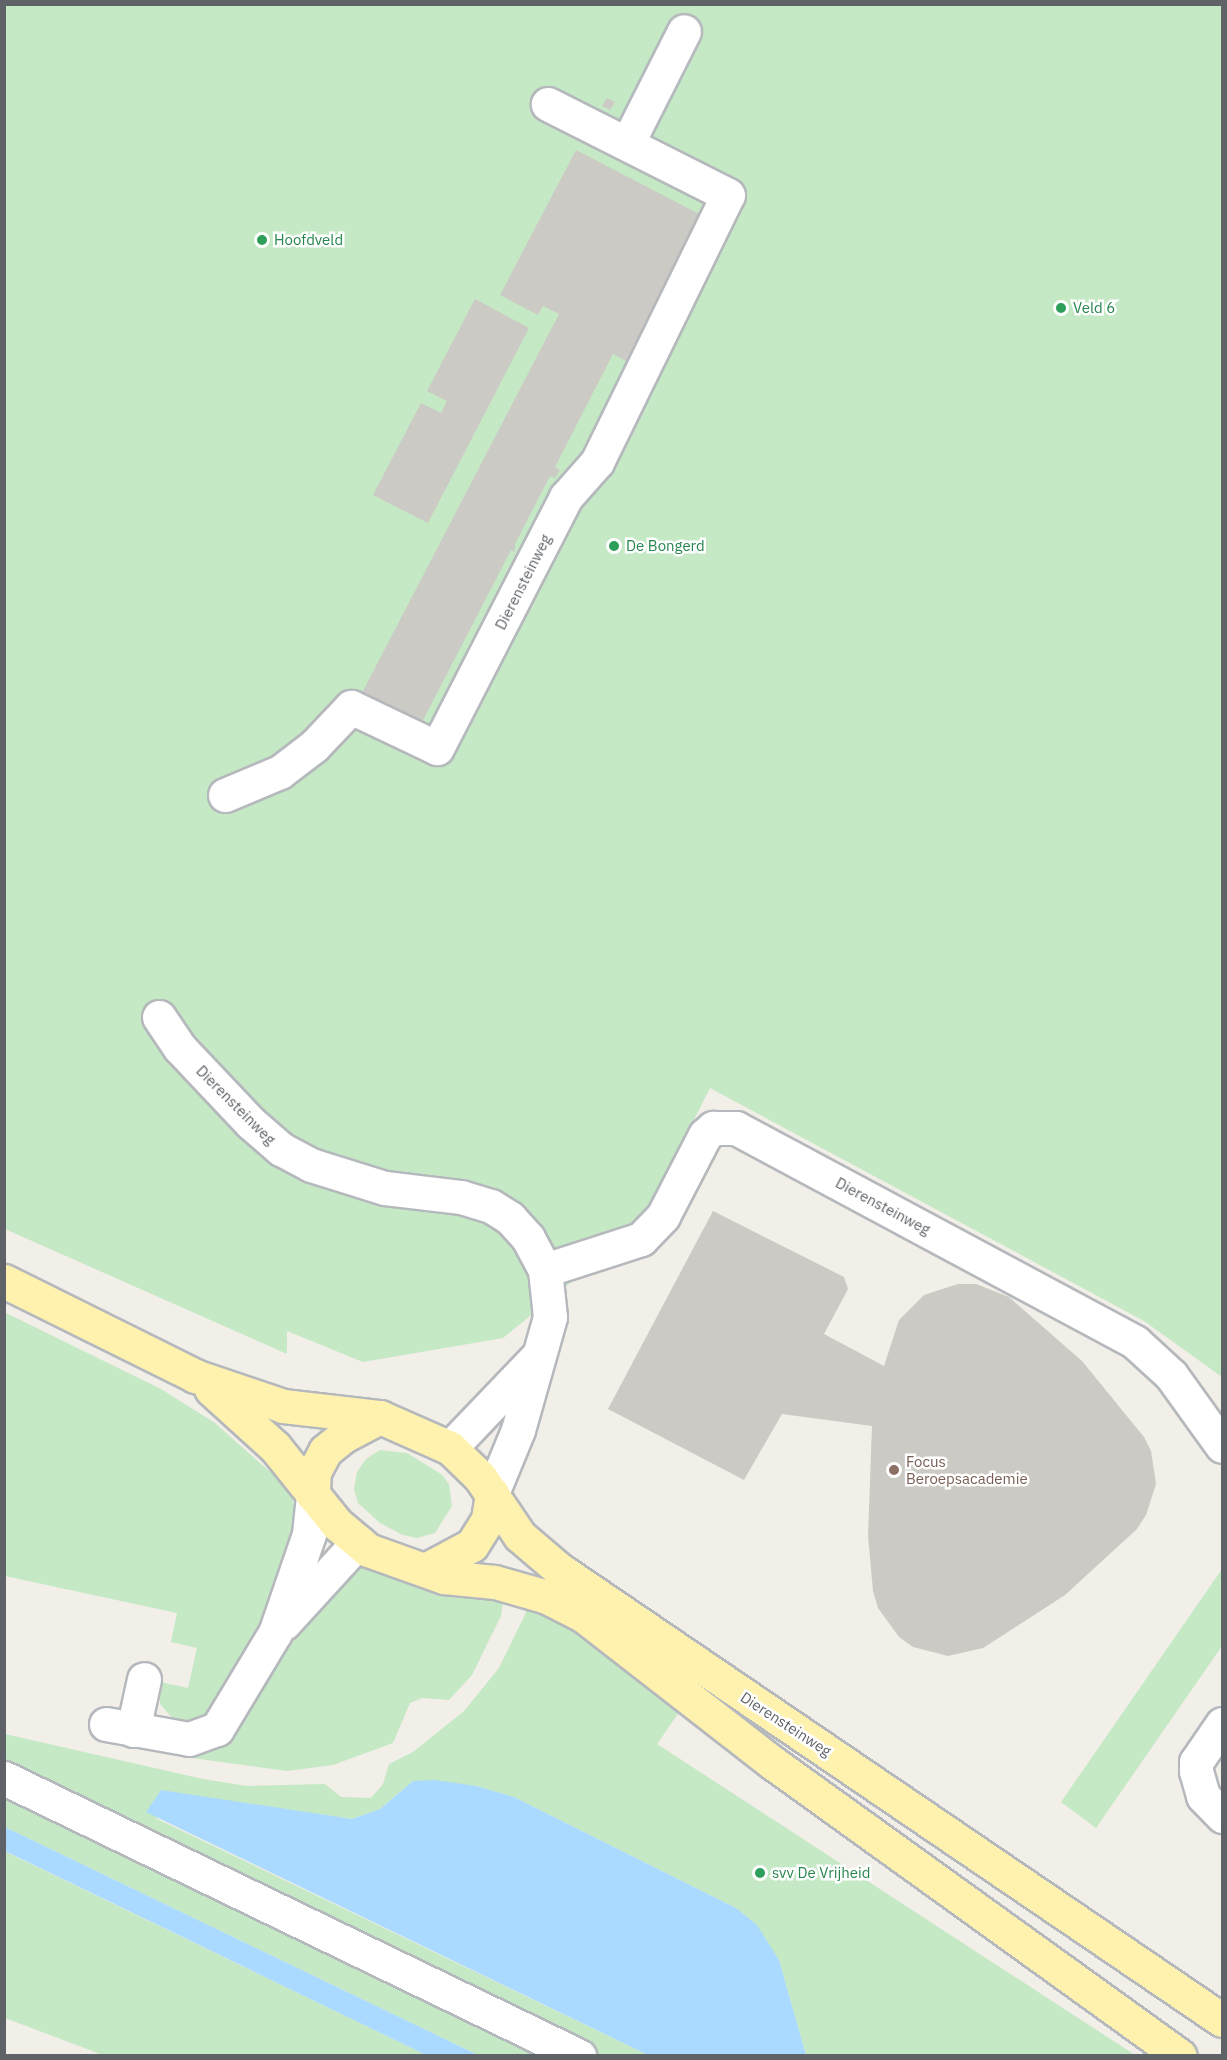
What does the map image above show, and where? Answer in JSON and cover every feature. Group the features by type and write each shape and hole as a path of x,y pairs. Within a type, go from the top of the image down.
{"main road":[{"path":"4,1281 195,1376 284,1406 380,1417 450,1448 492,1493 488,1519 472,1545 425,1570"},
{"path":"195,1376 275,1447 313,1495 358,1542 395,1562 538,1594 584,1616 773,1764 1180,2055"},
{"path":"313,1495 314,1472 325,1451 342,1437 380,1417"},
{"name":"Dierensteinweg","path":"492,1493 520,1536 560,1570 1222,2020"}],"street":[{"path":"548,104 628,142 684,31"},
{"name":"Dierensteinweg","path":"225,795 280,772 314,746 351,707 437,748 566,497 597,462 728,195 628,142"},
{"name":"Dierensteinweg","path":"159,1017 180,1048 251,1123 281,1149 311,1165 385,1188 461,1197 491,1206 510,1218 528,1238 545,1270 550,1317 542,1352 518,1430 492,1493"},
{"name":"Dierensteinweg","path":"545,1270 641,1239 663,1216 705,1135 713,1128 736,1128 1135,1342 1171,1375 1222,1446"},
{"path":"450,1448 542,1352"},
{"path":"275,1633 309,1534 313,1495"},
{"path":"144,1679 120,1727 189,1739 217,1729 275,1633 358,1542"},
{"path":"1222,1724 1197,1762 1196,1771 1203,1796 1222,1816"},
{"path":"4,1778 579,2055"}],"green space":[{"name":"De Bongerd","path":"5,5 1222,5 1222,1377 1144,1321 710,1088 641,1225 503,1338 363,1362 287,1331 287,1354 5,1229"},
{"path":"4,1312 161,1389 215,1423 287,1487 297,1511 297,1534 274,1600 215,1707 202,1719 188,1723 173,1719 160,1704 160,1682 188,1688 197,1648 171,1642 177,1613 5,1576"},
{"path":"380,1450 407,1453 441,1474 449,1484 452,1506 435,1533 417,1538 403,1535 380,1523 358,1503 354,1489 357,1472 366,1459"},
{"path":"364,1566 417,1582 504,1595 501,1616 472,1675 449,1700 422,1698 410,1703 393,1743 333,1765 287,1771 192,1758 225,1743 300,1619 349,1568"},
{"path":"1222,1569 1222,1646 1096,1828 1061,1802"},
{"path":"529,1606 590,1631 682,1708 657,1744 1135,2055 806,2055 779,1960 736,1908 514,1797 476,1786 413,1781 380,1809 352,1819 296,1811 155,1818 648,2055 597,2055 513,2007 5,1767 5,1734 203,1779 247,1786 325,1784 341,1797 371,1798 383,1784 389,1764 413,1752 464,1711 499,1668"},
{"path":"4,1789 556,2055 478,2055 5,1827"},
{"path":"4,1851 426,2055 103,2055 5,2018"}],"water":[{"path":"435,1780 476,1786 514,1797 736,1908 757,1925 779,1960 806,2055 648,2055 146,1812 161,1790 352,1819 380,1809 413,1781"},
{"path":"5,1827 478,2055 426,2055 5,1851"}],"building":[{"path":"607,98 615,102 610,110 602,106"},
{"path":"576,150 703,216 628,362 613,354 555,467 560,470 555,478 550,476 515,544 515,552 511,550 421,724 362,693 559,314 543,306 538,315 500,295"},
{"path":"475,299 529,328 428,523 373,495 421,403 441,413 447,401 427,391"},
{"path":"713,1211 844,1277 848,1289 824,1334 884,1366 899,1320 924,1295 958,1284 976,1284 1009,1297 1082,1361 1144,1437 1151,1451 1156,1484 1146,1515 1137,1529 1065,1595 983,1648 948,1656 913,1647 899,1637 878,1608 873,1591 868,1536 872,1426 782,1414 744,1480 608,1409"}],"place":[{"name":"Hoofdveld","path":"262,240"},
{"name":"Veld 6","path":"1061,308"},
{"name":"De Bongerd","path":"614,546"},
{"name":"Focus Beroepsacademie","path":"894,1470"},
{"name":"svv De Vrijheid","path":"760,1873"}]}
